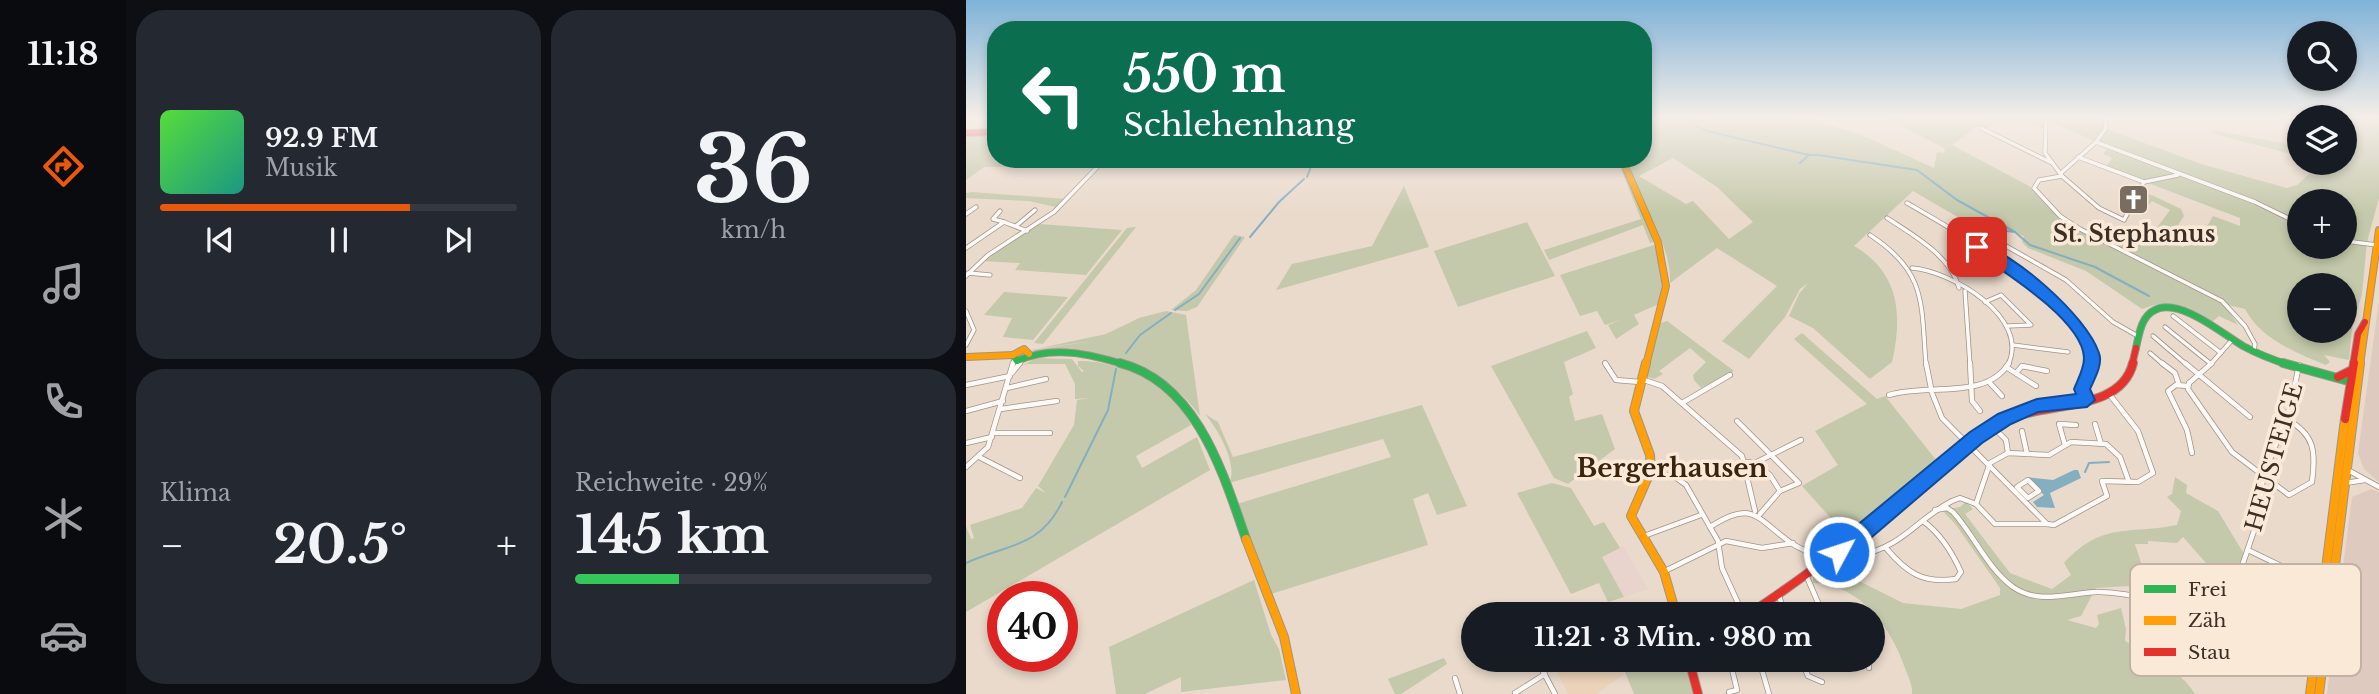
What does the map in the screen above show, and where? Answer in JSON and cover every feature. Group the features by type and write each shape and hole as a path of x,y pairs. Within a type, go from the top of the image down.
{"main road":[{"path":"1626,168 1658,242 1665,274 1665,296 1641,381 1635,421 1649,455 1651,471 1631,513 1642,537 1664,572 1673,602"},
{"path":"2334,564 2379,230"},
{"path":"1769,602 1826,563 1968,444 2004,419 2025,409 2087,400 2110,395 2123,388 2135,372 2136,335 2139,325 2148,314 2173,307 2194,314 2254,352 2359,385"},
{"path":"2325,564 2350,382 2358,334 2365,322"},
{"path":"966,358 1083,354 1124,362 1164,381 1186,402 1207,438 1280,626 1291,659 1296,694"},
{"path":"2338,377 2352,370"},
{"path":"1692,672 1698,694"},
{"path":"2310,694 2312,676"},
{"path":"2319,694 2321,676"}],"street":[{"path":"2023,149 2066,168"},
{"path":"2047,149 2061,175 2078,186 2096,207 2122,220 2136,203 2144,183"},
{"path":"2087,149 2061,175 2039,180 2033,186 2050,206 2080,229 2222,300 2232,308 2252,338 2255,344 2254,352"},
{"path":"2115,149 2255,202 2287,218"},
{"path":"2078,157 2144,183 2180,174"},
{"path":"967,275 988,255 1054,212 1096,168"},
{"path":"1907,203 2035,284 2061,307 2092,352 2092,365 2082,389 2087,400"},
{"path":"966,214 976,207"},
{"path":"1016,226 1035,210"},
{"path":"1000,211 993,219 1027,231"},
{"path":"1887,218 1916,238 1952,271 1959,288"},
{"path":"966,248 1004,222"},
{"path":"1870,235 1895,250 1912,268 1922,296 1929,387 1942,418 1990,463 2047,524"},
{"path":"1999,242 2066,280 2113,322 2136,335"},
{"path":"2357,242 2377,245"},
{"path":"1889,395 1929,387 1989,382 2006,368 2013,345 2008,326 1985,302 1924,269 1912,268"},
{"path":"967,275 990,275"},
{"path":"1965,291 1970,385 1972,401 1980,411"},
{"path":"1985,302 2000,295 2031,325 2008,326"},
{"path":"966,311 974,330 966,345"},
{"path":"2173,316 2221,353"},
{"path":"2165,327 2211,364"},
{"path":"2153,336 2250,417"},
{"path":"2192,453 2186,430 2168,395 2169,388 2188,386 2232,340"},
{"path":"2013,345 2068,352"},
{"path":"2150,353 2175,373 2179,385"},
{"path":"966,467 979,457 993,435 1010,376 1020,357"},
{"path":"1010,376 1020,357"},
{"path":"1605,363 1616,380 1658,383 1737,451 1746,463 1748,490 1758,513 1793,543 1826,563"},
{"name":"HEUSTEIGE","path":"2243,564 2257,522 2263,478 2286,419 2299,365"},
{"path":"2016,373 2022,366 2047,371"},
{"path":"2006,368 2036,386"},
{"path":"1682,403 1730,375"},
{"path":"966,385 1010,376"},
{"path":"1007,388 1046,379"},
{"path":"1989,382 2002,396"},
{"path":"2188,386 2225,444 2263,478 2289,495 2312,482 2313,438 2302,426 2286,419"},
{"path":"1844,547 1858,556 1886,548 1908,535 1935,510 1960,498 1976,504 1995,524 2053,525 2107,496 2102,481 2138,482 2153,473 2149,447 2129,414 2110,395"},
{"path":"966,411 1003,401"},
{"path":"1001,409 1057,401"},
{"path":"1710,527 1735,511 1758,513 1773,503 1780,491 1799,484 1737,421"},
{"path":"2065,445 2059,424 2076,425"},
{"path":"2095,424 2101,444"},
{"path":"2022,430 2027,454"},
{"path":"966,443 993,435 1049,433"},
{"path":"1999,433 2006,440 2008,453"},
{"path":"1746,463 1755,463 1801,440"},
{"path":"1976,504 1990,463 2008,453 2049,455 2071,442 2101,444 2120,457 2129,482"},
{"path":"979,457 1020,478"},
{"path":"1755,463 1770,475 1780,491"},
{"path":"2338,465 2379,487"},
{"path":"1651,471 1683,481 1710,527 1722,568 1738,602"},
{"path":"2028,480 2039,491 2028,498 2017,487 2028,480"},
{"path":"2343,484 2352,480 2368,480"},
{"name":"HEUSTEIGE","path":"1935,510 1947,508 1953,512 2004,579 2015,589 2041,597 2107,592 2130,598"},
{"path":"1642,537 1701,515"},
{"path":"1886,548 1913,578 1936,582 1956,579 1961,572 1957,564 1937,531 1923,521"},
{"path":"1664,572 1726,541 1762,548 1793,543"},
{"name":"HEUSTEIGE","path":"2248,550 2277,564"},
{"path":"1807,577 1818,602"},
{"path":"1779,596 1781,602"},
{"path":"1729,692 1737,690 1733,672"},
{"path":"1763,672 1769,694"},
{"path":"1806,672 1808,676 1822,682"},
{"path":"1515,693 1545,674 1555,694"},
{"path":"1455,678 1460,694"}],"shaded area":[{"path":"2379,301 2379,482 2364,469 2358,453"},
{"path":"2371,489 2379,492 2379,694 2327,694 2329,676 2361,676 2361,564 2343,564 2352,497"},
{"path":"1623,546 1648,589 1624,597 1602,557"},
{"path":"1557,672 1623,672 1596,694 1568,694"}],"green space":[{"path":"966,149 987,149 987,167 966,180"},
{"path":"1652,149 1893,149 1934,168 1937,152 1960,149 2029,186 2053,211 2091,235 2090,220 2148,240 2170,210 2152,201 2144,210 2137,206 2143,191 2181,209 2184,216 2168,241 2183,247 2202,235 2213,216 2240,226 2240,218 2106,167 2112,158 2103,154 2107,149 2162,149 2201,164 2287,188 2297,185 2308,175 2357,175 2357,149 2379,149 2379,198 2367,242 2362,294 2357,312 2357,273 2287,273 2287,343 2351,343 2349,360 2324,355 2330,362 2326,365 2280,344 2260,329 2245,309 2224,304 2238,325 2219,316 2212,322 2179,305 2152,305 2142,309 2086,271 2028,248 2022,242 2024,236 1999,227 2000,232 1980,230 1913,191 1854,246 1880,268 1889,281 1894,296 1897,327 1892,362 1870,379 1813,328 1789,316 1799,294 1808,283 1800,289 1785,317 1749,359 1722,341 1777,286 1717,248 1670,283 1669,267 1660,236 1630,168 1652,168","holes":["1673,158 1717,187 1753,222 1729,239 1693,201 1686,204 1639,176"]},
{"path":"1621,168 1625,168 1655,241 1650,243 1643,225 1549,260 1544,250 1641,219"},
{"path":"1404,186 1429,247 1276,290 1292,264 1372,246"},
{"path":"966,193 1067,199 1056,207 1029,201 966,198"},
{"path":"1527,222 1555,276 1458,307 1434,251"},
{"path":"1040,224 1122,230 1086,275 1015,270 1020,263 983,261"},
{"path":"1136,227 1043,344 1034,343 1127,228"},
{"path":"1234,235 1245,237 1197,307 1187,311 1171,310 1196,290"},
{"path":"1654,245 1664,280 1661,303 1634,315 1639,324 1616,339 1608,325 1623,319 1605,325 1597,311 1580,316 1560,275"},
{"path":"1004,292 1068,297 1033,340 1003,337 1012,318 984,315"},
{"path":"1166,311 1186,315 1200,416 1175,388 1145,369 1093,354 1031,350 1094,341 1040,348 1106,334 1139,318"},
{"path":"1667,321 1734,371 1701,388 1693,375 1706,362 1690,348 1659,371 1663,374 1654,379 1645,376 1661,323"},
{"path":"1587,331 1596,348 1564,362 1573,394 1569,397 1575,421 1602,414 1615,449 1568,484 1554,478 1491,366"},
{"path":"1802,333 1877,399 1885,396 1937,461 1845,534 1802,486 1838,465 1815,431 1867,404 1794,339"},
{"path":"1036,358 1072,359 1082,372 1084,371 1078,366 1078,361 1111,365 1144,377 1173,397 1184,410 1191,425 1136,456 1142,468 1197,437 1210,470 1019,581 987,581 987,600 966,612 966,526 971,539 974,538 970,525 1022,508 1036,488 1046,493 1038,486 1074,425 1077,400 1089,398 1075,399 1075,384 1065,364 1027,364 1020,367"},
{"path":"1422,405 1467,506 1437,515 1428,493 1413,499 1428,545 1271,594 1237,504 1391,457 1383,439 1229,483 1229,457 1221,437 1205,414 1218,422 1233,457"},
{"path":"2175,477 2187,485 2186,493 2218,511 2244,554 2240,564 2206,564 2183,537 2177,543 2148,541 2148,544 2135,544 2141,564 2130,564 2129,586 2096,588 2081,616 2067,620 2096,628 2099,624 2097,615 2121,608 2126,629 2125,641 2130,644 2130,676 2180,676 2195,694 1912,694 1899,652 1885,628 1885,602 1861,602 1846,591 1813,583 1813,577 1827,565 1903,603 1961,609 2000,595 2000,588 1956,525 1942,510 1960,507 1966,502 1973,509 1965,514 2010,573 2052,589 2071,575 2064,563 2091,541 2117,532 2177,525 2181,511 2167,497 2172,494"},
{"path":"1552,483 1571,488 1594,526 1604,522 1620,548 1602,557 1624,597 1608,602 1599,583 1571,594 1517,493"},
{"path":"1254,580 1271,635 1279,649 1286,680 1181,692 1181,677 1145,694 1116,694 1109,647"},
{"path":"1444,658 1447,664 1401,694 1395,694 1388,679"},
{"path":"1625,672 1687,672 1693,694 1634,694"}],"water":[{"path":"2078,470 2081,478 2050,493 2055,508 2037,507 2033,502 2044,495 2026,477 2053,480"}],"waterway":[{"path":"1785,149 1809,155"},
{"path":"1800,163 1809,155"},
{"path":"1809,155 1917,170 1957,200 2015,232"},
{"path":"1307,177 1310,168"},
{"path":"1250,237 1279,202 1304,179"},
{"path":"1987,229 2015,232"},
{"path":"2015,232 2030,245 2095,267 2149,296"},
{"path":"1175,310 1199,294 1240,238"},
{"path":"1126,353 1140,335 1171,313"},
{"path":"1065,497 1108,410 1116,369"},
{"path":"2085,472 2089,463 2109,462"},
{"path":"966,563 1033,537 1053,517 1062,502"}],"traffic: fast":[{"path":"2136,348 2143,322 2154,310 2170,307 2206,322 2259,354 2352,382"},
{"path":"1013,355 1017,361 1034,354 1052,352 1090,355 1125,364 1154,379 1177,398 1210,447 1246,539"}],"traffic: slow":[{"path":"1626,168 1658,242 1666,286 1634,411 1650,455 1651,470 1631,516 1664,572 1673,602"},
{"path":"2334,564 2379,230"},
{"path":"1013,355 1024,349 1029,354"},
{"path":"966,357 1013,355"},
{"path":"2327,564 2345,419"},
{"path":"1246,539 1284,637 1296,694"},
{"path":"2310,694 2312,676"},
{"path":"2319,694 2321,676"}],"traffic: jam":[{"path":"2345,419 2358,334 2365,322"},
{"path":"1767,602 1838,551 1995,424 2027,410 2106,397 2120,388 2131,372 2136,348"},
{"path":"2338,377 2352,370"},
{"path":"1692,672 1698,694"}],"place":[{"name":"St. Stephanus","path":"2134,200"}],"district":[{"name":"Bergerhausen","path":"1672,468"}],"route":[{"path":"1839,552 1976,438 2004,419 2037,406 2087,400 2082,389 2093,362 2089,345 2078,328 2043,290 1977,247"}]}
